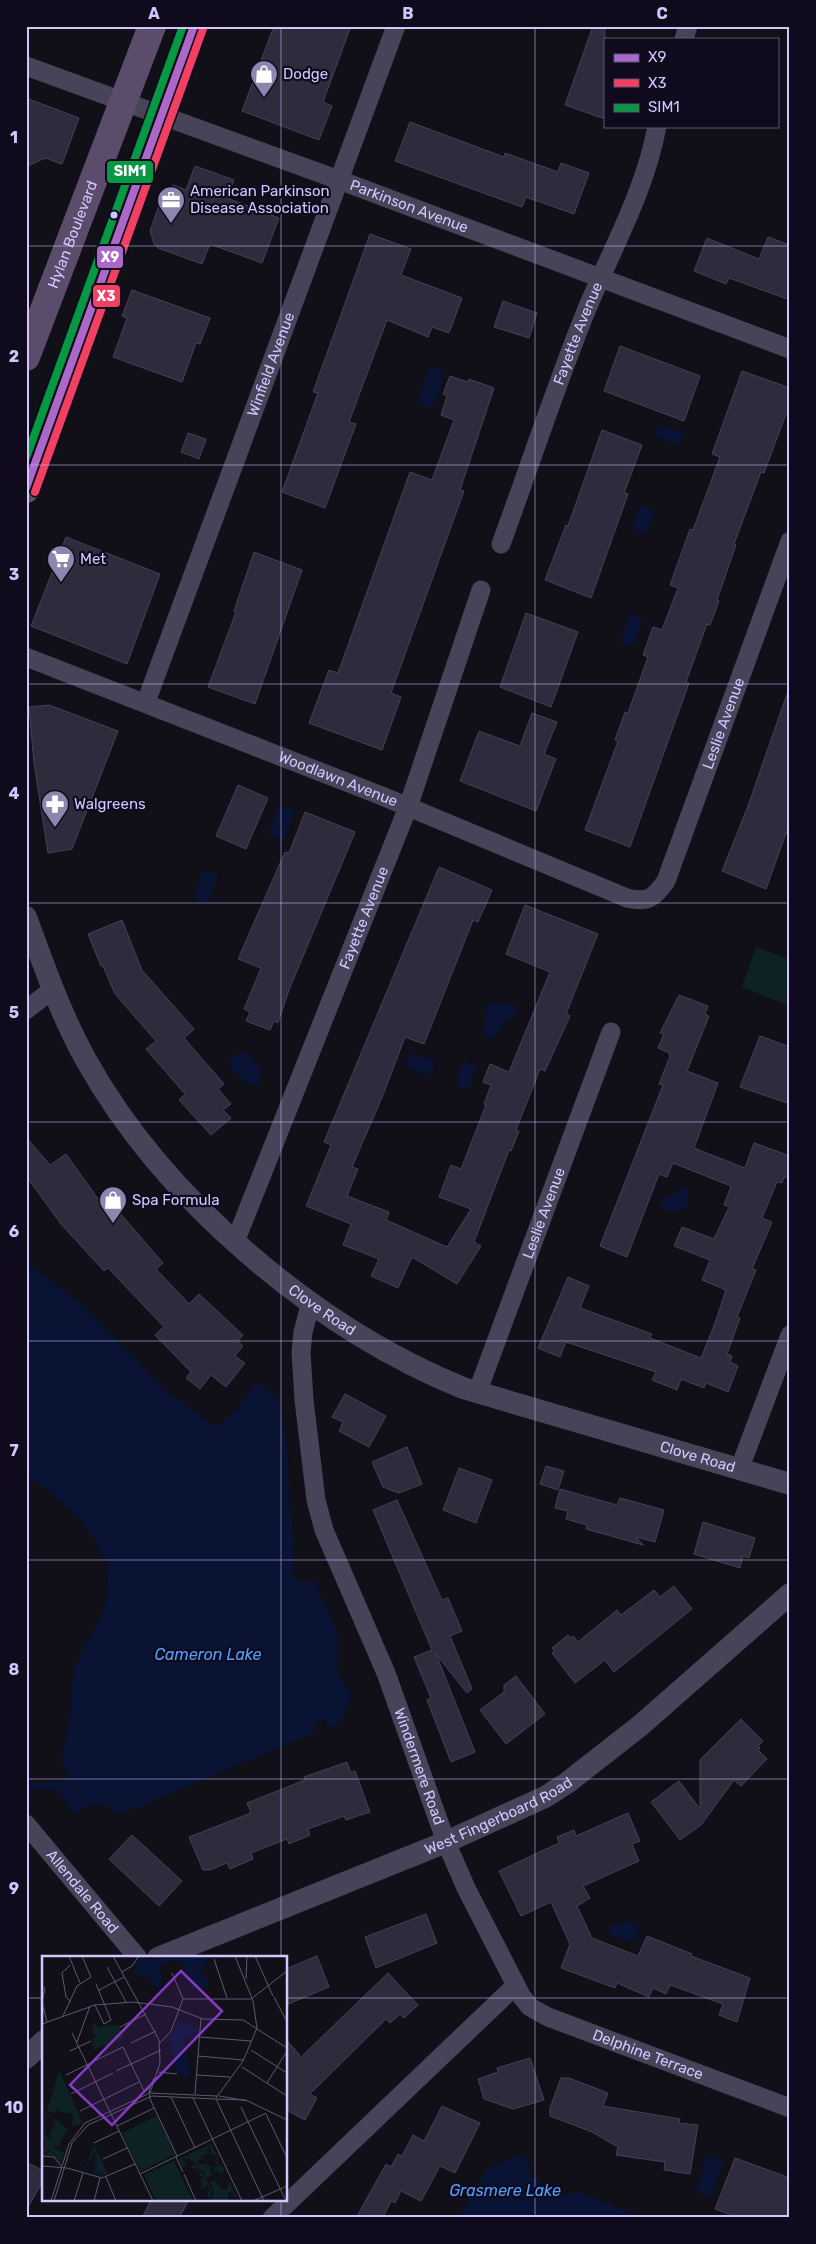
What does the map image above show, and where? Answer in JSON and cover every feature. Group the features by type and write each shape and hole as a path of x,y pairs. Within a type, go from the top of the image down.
{"main road":[{"name":"Hylan Boulevard","path":"26,358 152,26"},
{"path":"26,489 160,115 194,26"}],"street":[{"name":"Winfield Avenue","path":"146,702 396,26"},
{"path":"684,38 688,26"},
{"name":"Parkinson Avenue","path":"26,66 339,180 790,349"},
{"name":"Fayette Avenue","path":"501,544 584,316 653,150 657,128"},
{"name":"Leslie Avenue","path":"648,900 658,893 666,881 790,541"},
{"name":"Fayette Avenue","path":"235,1242 408,807 482,590"},
{"name":"Woodlawn Avenue","path":"26,657 146,702 408,807 627,898 648,900"},
{"name":"Clove Road","path":"26,918 52,990 86,1060 120,1112 178,1184 235,1242 311,1302 358,1333 428,1373 477,1393 790,1484"},
{"path":"26,1010 52,990"},
{"name":"Leslie Avenue","path":"477,1393 611,1032"},
{"name":"Windermere Road","path":"311,1302 303,1332 301,1352 304,1400 316,1500 324,1530 386,1673 446,1842 515,1986"},
{"path":"740,1470 790,1335"},
{"name":"West Fingerboard Road","path":"163,1956 446,1842 522,1809 566,1783 641,1725 790,1594"},
{"name":"Allendale Road","path":"26,1824 136,1956"},
{"path":"272,2218 515,1986"},
{"name":"Delphine Terrace","path":"515,1986 530,2007 548,2017 790,2108"},
{"path":"26,2058 42,2043"}],"green space":[{"path":"756,947 786,958 790,949 790,1006 742,987"}],"water":[{"path":"437,368 445,374 434,406 425,407 418,400 429,369"},
{"path":"660,424 683,433 679,445 655,436"},
{"path":"646,505 654,513 647,530 639,533 634,530 632,524 639,507"},
{"path":"629,614 643,619 633,646 620,642"},
{"path":"280,805 295,811 284,840 268,834"},
{"path":"204,870 218,876 208,901 201,901 194,895"},
{"path":"493,1002 514,1004 517,1013 501,1026 495,1037 488,1039 483,1034 482,1028 485,1022 487,1005"},
{"path":"239,1052 248,1054 257,1064 261,1077 258,1085 248,1085 232,1070 230,1066 231,1057"},
{"path":"412,1052 435,1062 429,1076 405,1066"},
{"path":"464,1061 476,1066 470,1087 463,1090 459,1087 457,1080"},
{"path":"680,1188 687,1190 690,1195 685,1208 677,1211 664,1210 661,1205 662,1199 674,1195"},
{"name":"Cameron Lake","path":"26,1263 81,1303 166,1391 216,1427 238,1409 255,1384 263,1385 275,1396 280,1406 288,1456 289,1500 294,1536 293,1578 300,1582 315,1581 337,1633 337,1672 352,1695 340,1722 330,1728 325,1719 314,1723 316,1732 119,1815 102,1804 93,1805 75,1814 56,1789 26,1790 26,1783 62,1782 69,1776 61,1761 71,1710 73,1669 105,1608 109,1565 81,1519 43,1486 26,1477"},
{"path":"629,1921 634,1923 639,1930 634,1939 627,1940 609,1934 610,1925"},
{"name":"Grasmere Lake","path":"522,2154 530,2167 529,2177 540,2178 541,2198 579,2192 643,2218 458,2218 487,2168"},
{"path":"708,2155 724,2161 711,2197 695,2191"}],"building":[{"path":"274,26 351,26 323,102 332,106 319,140 242,111"},
{"path":"593,26 605,26 604,119 565,105"},
{"path":"26,98 79,118 62,164 45,158 26,167"},
{"path":"410,122 504,157 505,153 558,172 561,163 589,173 574,214 526,197 522,207 395,161"},
{"path":"195,166 234,180 227,198 279,218 262,263 210,244 202,264 158,248 154,244 150,231 162,197 168,200 173,185 186,190"},
{"path":"370,234 411,249 401,275 462,298 449,333 432,327 428,337 387,320 349,422 356,424 325,508 282,492 318,393 313,392"},
{"path":"768,237 790,245 790,300 729,278 726,284 694,271 707,238 759,259"},
{"path":"132,290 210,318 200,344 196,343 182,382 113,357 127,318 122,316"},
{"path":"503,301 537,313 529,338 494,327"},
{"path":"620,346 700,376 684,421 604,391"},
{"path":"742,371 790,388 790,403 764,473 761,472 734,544 736,545 717,600 719,601 710,625 707,624 686,682 689,683 630,847 585,830 618,741 615,740 625,712 628,713 648,657 643,655 653,627 662,630 678,588 670,585 690,529 693,530 720,457 712,454"},
{"path":"450,376 468,382 469,379 494,388 460,490 464,491 391,693 401,697 382,750 309,723 329,670 338,673 410,472 432,480 454,420 441,415 447,396 443,394"},
{"path":"602,430 642,445 624,493 628,494 591,598 545,580 566,525 568,526"},
{"path":"188,433 206,439 199,459 181,452"},
{"path":"66,537 160,574 127,664 31,626"},
{"path":"254,552 302,570 255,704 208,687 236,612 234,611"},
{"path":"526,613 578,632 551,707 500,687"},
{"path":"788,691 790,691 790,822 766,889 722,871 748,806"},
{"path":"49,705 118,731 72,849 48,853 34,763 29,707"},
{"path":"532,713 557,722 544,754 556,759 536,811 460,781 479,731 520,746"},
{"path":"238,785 268,798 246,849 216,836"},
{"path":"305,812 355,832 289,990 278,1023 274,1021 270,1030 246,1021 250,1012 244,1009 261,968 238,959 285,852 289,853"},
{"path":"439,867 492,890 478,922 473,920 424,1044 405,1037 383,1095 352,1167 358,1169 347,1196 389,1212 386,1220 447,1247 471,1209 439,1197 451,1165 461,1169 486,1105 484,1104 491,1085 483,1082 490,1064 509,1072 550,972 506,954 525,905 598,934 566,1014 570,1016 545,1071 540,1069 516,1130 519,1131 511,1151 509,1150 474,1242 481,1246 457,1284 412,1257 398,1288 371,1276 379,1259 343,1245 351,1224 306,1206 331,1145 324,1142"},
{"path":"122,920 142,970 194,1029 184,1038 224,1084 218,1089 231,1104 223,1110 231,1118 211,1135 179,1100 185,1094 146,1049 156,1041 115,994 103,966 101,966 88,934"},
{"path":"679,995 708,1006 705,1014 709,1016 687,1071 718,1083 694,1148 745,1168 754,1143 790,1156 790,1179 784,1177 782,1183 777,1182 762,1218 772,1222 752,1269 756,1270 737,1317 740,1318 727,1354 732,1356 730,1362 738,1366 728,1392 706,1383 704,1388 681,1379 677,1390 652,1380 656,1372 566,1342 560,1357 538,1348 568,1277 589,1286 580,1308 652,1334 650,1338 701,1358 715,1323 726,1290 702,1280 710,1260 674,1246 682,1227 714,1239 729,1207 724,1205 731,1186 673,1163 667,1177 659,1174 627,1257 600,1246 663,1085 659,1084 670,1056 669,1053 658,1048 664,1034 660,1033"},
{"path":"760,1036 790,1047 790,1104 740,1087"},
{"path":"26,1137 50,1165 66,1154 106,1210 113,1205 163,1263 156,1269 189,1304 199,1294 243,1335 238,1341 243,1346 235,1356 245,1363 226,1387 211,1375 200,1389 186,1378 191,1372 155,1335 164,1327 108,1268 104,1271 61,1224 26,1176"},
{"path":"345,1394 386,1416 369,1447 339,1431 343,1422 332,1417"},
{"path":"407,1447 422,1484 399,1493 383,1487 372,1462"},
{"path":"546,1466 564,1471 558,1490 540,1484"},
{"path":"459,1468 492,1480 476,1523 443,1510"},
{"path":"560,1489 617,1505 620,1498 664,1510 655,1542 636,1537 643,1545 586,1529 587,1525 566,1519 568,1511 555,1508"},
{"path":"397,1500 442,1600 448,1598 462,1631 450,1636 472,1689 467,1693 436,1654 475,1752 451,1762 427,1700 431,1698 414,1657 432,1650 373,1510"},
{"path":"703,1522 755,1538 749,1558 743,1556 740,1568 694,1554"},
{"path":"674,1586 692,1609 614,1672 605,1660 575,1683 552,1653 555,1651 552,1648 568,1635 570,1638 573,1636 578,1642 617,1610 621,1615 654,1590 660,1597"},
{"path":"516,1676 545,1714 506,1744 480,1710 504,1692 504,1685"},
{"path":"741,1719 763,1741 758,1746 760,1748 758,1750 767,1759 741,1786 734,1780 701,1825 680,1840 651,1802 679,1781 700,1809 700,1760"},
{"path":"347,1762 351,1773 355,1771 370,1812 346,1820 344,1816 308,1829 310,1835 289,1844 287,1839 251,1853 253,1859 230,1869 227,1863 210,1870 203,1870 189,1837 251,1813 247,1803 305,1780 304,1777"},
{"path":"628,1813 640,1841 632,1844 639,1861 583,1886 590,1898 577,1906 592,1938 638,1956 647,1936 692,1954 691,1956 750,1978 737,2022 719,2015 723,2004 670,1985 666,1994 653,1988 649,1997 617,1983 615,1988 561,1968 570,1944 551,1902 521,1916 499,1871 559,1843 557,1837 574,1830 576,1836"},
{"path":"132,1835 182,1881 159,1906 109,1859"},
{"path":"426,1914 437,1943 376,1968 365,1937"},
{"path":"317,1956 329,1987 288,2004 288,1968"},
{"path":"388,1973 418,2005 404,2018 400,2014 390,2023 386,2019 310,2094 317,2098 305,2120 288,2111 288,2041 301,2057"},
{"path":"530,2058 544,2100 513,2109 484,2099 478,2079 498,2072 497,2068"},
{"path":"561,2078 569,2078 608,2093 603,2106 680,2119 679,2123 698,2125 690,2174 664,2170 665,2162 616,2155 618,2147 592,2132 550,2116 550,2108"},
{"path":"442,2106 480,2123 455,2173 440,2166 421,2201 401,2191 395,2203 391,2201 383,2218 356,2218 386,2164 391,2167 398,2154 402,2156 413,2135 424,2141"},
{"path":"735,2158 790,2178 790,2218 739,2218 715,2209"},
{"path":"26,2162 42,2170 42,2183 26,2211"},
{"path":"150,2202 188,2202 179,2218 142,2218"}],"transit line":[{"name":"SIM1","path":"26,458 183,26"},
{"name":"X9","path":"26,488 194,26"},
{"name":"X3","path":"35,492 203,29"}],"place":[{"name":"Dodge","path":"264,98"},
{"name":"American Parkinson Disease Association","path":"171,224"},
{"name":"Met","path":"61,583"},
{"name":"Walgreens","path":"55,828"},
{"name":"Spa Formula","path":"113,1224"}]}
